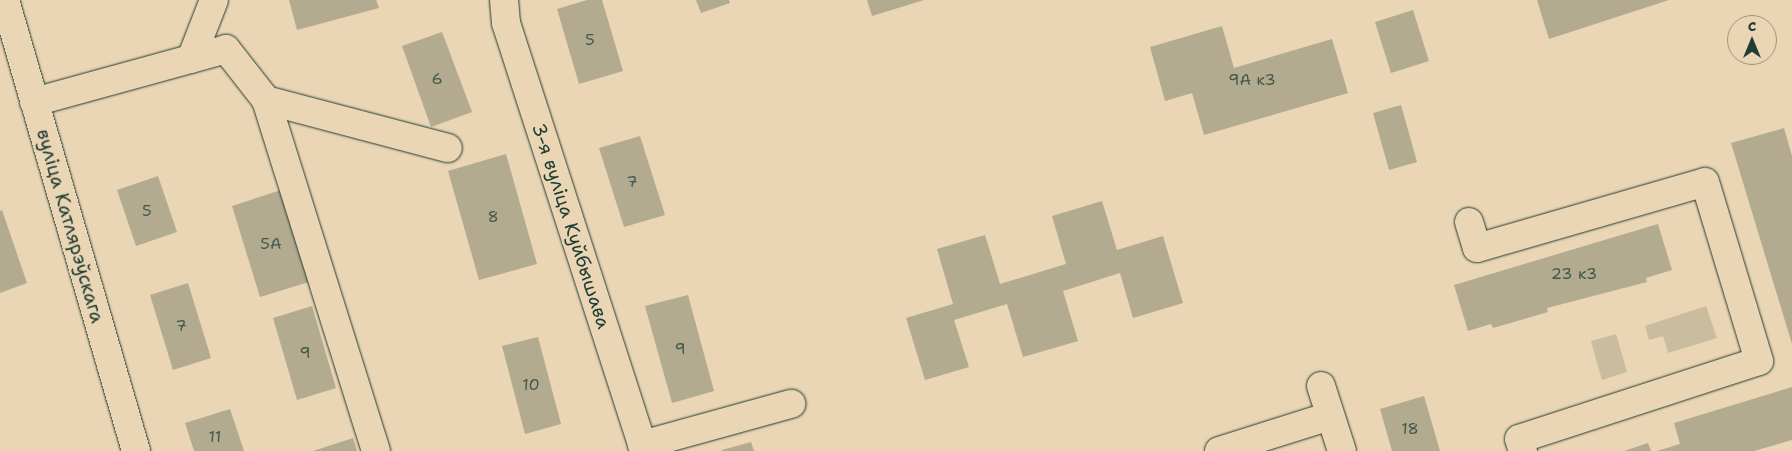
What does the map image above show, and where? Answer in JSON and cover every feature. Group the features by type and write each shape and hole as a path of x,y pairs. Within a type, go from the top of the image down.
{"street":[{"name":"вуліца Катлярэўскага","path":"5,0 136,451"},
{"path":"192,59 214,0"},
{"name":"3-я вуліца Куйбышава","path":"504,0 506,23 643,448"},
{"path":"34,102 226,49 266,100 376,451"},
{"path":"266,100 448,148"},
{"path":"1469,222 1477,248 1705,182 1759,361 1519,439 1523,451"},
{"path":"1321,386 1342,451"},
{"path":"643,448 791,404"},
{"path":"1219,451 1330,416"}],"shaded area":[{"path":"1706,306 1717,338 1668,353 1663,336 1649,340 1645,326"},
{"path":"1616,334 1627,372 1602,380 1591,341"}],"building":[{"path":"289,0 376,0 379,8 297,30"},
{"path":"587,0 602,0 623,71 579,84 557,9"},
{"path":"696,0 729,0 730,3 701,13"},
{"path":"867,0 924,0 872,16"},
{"path":"1537,0 1669,0 1549,39"},
{"path":"1413,10 1429,61 1391,73 1375,22"},
{"path":"1222,26 1234,68 1332,39 1348,93 1204,135 1192,93 1165,101 1150,47"},
{"path":"442,32 472,112 431,127 402,46"},
{"path":"1401,105 1417,162 1389,170 1373,113"},
{"path":"1784,128 1792,156 1792,344 1731,143"},
{"path":"640,136 665,215 624,227 599,148"},
{"path":"506,154 537,264 479,280 448,171"},
{"path":"158,176 177,232 136,246 117,190"},
{"path":"281,190 309,282 260,297 232,206"},
{"path":"1102,201 1117,250 1163,236 1183,303 1133,318 1120,273 1063,291 1078,341 1023,357 1007,304 954,320 969,367 925,380 906,318 953,304 937,249 985,235 1000,284 1066,264 1052,216"},
{"path":"2,210 27,283 0,293 0,211"},
{"path":"1658,224 1672,270 1646,278 1647,282 1547,308 1548,312 1493,328 1491,324 1468,331 1454,285"},
{"path":"188,283 211,358 173,370 150,295"},
{"path":"688,295 714,391 672,403 645,306"},
{"path":"312,306 336,388 297,400 273,318"},
{"path":"538,337 561,424 525,434 502,346"},
{"path":"1792,387 1792,440 1754,451 1657,451 1680,444 1674,423"},
{"path":"1424,396 1440,451 1392,451 1380,409"},
{"path":"230,409 244,451 194,451 185,423"},
{"path":"353,438 357,451 313,451"},
{"path":"751,442 754,451 722,451 722,450"},
{"path":"1648,443 1651,451 1624,451"}]}
